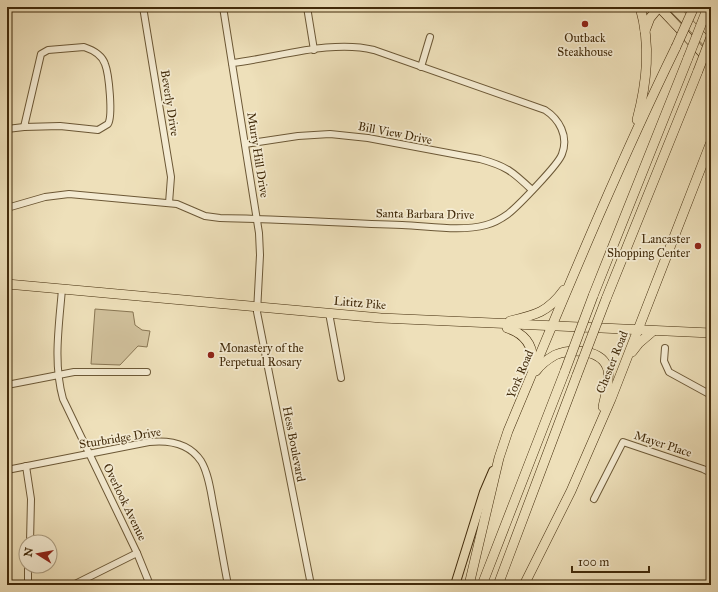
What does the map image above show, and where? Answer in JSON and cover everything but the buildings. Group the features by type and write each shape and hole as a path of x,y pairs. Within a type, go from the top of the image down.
{"highway":[{"path":"617,176 637,120 644,92 647,62 645,32 640,7"},
{"path":"645,32 646,24 659,7 711,62"},
{"path":"673,7 711,46"},
{"path":"617,176 694,7"},
{"path":"482,585 593,296 707,9"},
{"path":"498,585 606,299 711,37"},
{"name":"Chester Road","path":"524,585 571,491 599,426 711,142"},
{"name":"York Road","path":"499,458 529,381 617,176"},
{"path":"497,324 542,312 558,298 575,272"},
{"name":"Lititz Pike","path":"7,284 329,313 497,324 711,334"},
{"path":"497,324 516,331 524,336 529,343 533,356 529,381"},
{"path":"626,359 639,343 652,331"},
{"path":"529,381 542,364 562,353 586,352 600,357 606,366 608,375 599,426"},
{"path":"469,585 499,458"}],"main road":[{"name":"York Road","path":"455,585 484,492 499,458"}],"street":[{"name":"Beverly Drive","path":"143,7 171,177 169,203"},
{"name":"Murry Hill Drive","path":"223,7 257,219 260,255 257,306"},
{"path":"307,7 314,50"},
{"path":"421,68 430,37"},
{"name":"Santa Barbara Drive","path":"7,208 45,197 69,194 169,203 180,205 208,217 430,226 479,226 495,222 508,214 554,166 563,151 563,133 559,123 555,117 540,108 421,68 374,50 356,46 314,50 232,63"},
{"path":"7,129 60,126 98,130 108,124 112,113 105,64 100,57 84,47 43,52 41,54 24,127"},
{"name":"Bill View Drive","path":"245,144 317,134 351,136 480,159 501,165 514,173 532,190"},
{"name":"Overlook Avenue","path":"62,289 58,339 58,374 63,399 137,553 150,585"},
{"name":"Hess Boulevard","path":"257,306 311,585"},
{"path":"329,313 341,378"},
{"path":"665,348 664,361 669,372 711,395"},
{"path":"7,385 58,374 88,371 148,372"},
{"name":"Sturbridge Drive","path":"7,470 157,441 174,442 193,453 201,462 207,476 228,585"},
{"name":"Mayer Place","path":"594,499 623,442 711,473"},
{"path":"26,466 31,499 30,534"},
{"path":"73,585 137,553"},
{"path":"28,574 28,585"}],"shaded area":[{"path":"95,309 133,312 135,325 142,330 150,331 147,347 138,346 120,365 91,364"}],"place":[{"name":"Outback Steakhouse","path":"585,24"},
{"name":"Lancaster Shopping Center","path":"698,246"},
{"name":"Monastery of the Perpetual Rosary","path":"211,355"}]}
